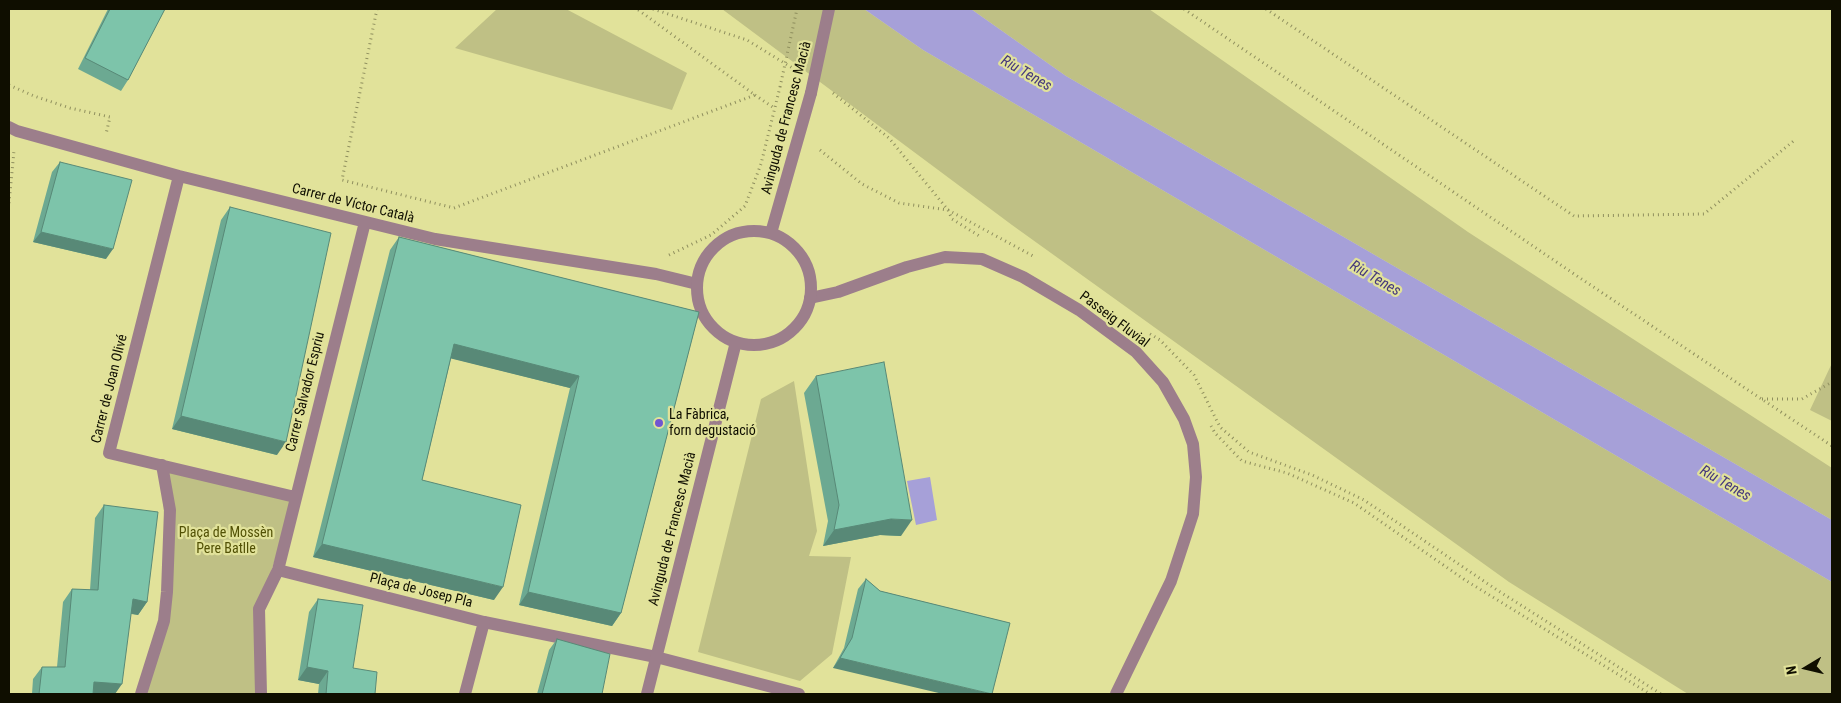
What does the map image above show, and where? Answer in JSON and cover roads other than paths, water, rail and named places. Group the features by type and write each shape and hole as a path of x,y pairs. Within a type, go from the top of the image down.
{"street":[{"name":"Avinguda de Francesc Macià","path":"771,234 811,93 829,9"},
{"name":"Carrer de Víctor Català","path":"13,129 179,176 435,239 656,274 697,284"},
{"name":"Carrer de Joan Olivé","path":"179,176 109,453 295,497"},
{"name":"Carrer Salvador Espriu","path":"278,570 365,222"},
{"path":"754,231 771,234 786,241 797,252 806,266 810,282 810,298 806,310 797,325 784,336 769,343 753,345 736,342 719,334 706,320 698,302 697,284 701,267 709,252 722,240 738,233 754,231"},
{"name":"Passeig Fluvial","path":"810,298 838,292 907,267 945,257 982,259 1023,277 1079,310 1136,352 1163,382 1184,419 1193,444 1196,477 1193,514 1171,581 1116,694"},
{"name":"Avinguda de Francesc Macià","path":"647,694 736,342"},
{"path":"141,694 164,621 167,592 170,510 162,465"},
{"path":"261,694 259,609 278,570"},
{"name":"Plaça de Josep Pla","path":"278,570 484,622 465,694"},
{"path":"484,622 656,657 799,694"}],"water":[{"name":"Riu Tenes","path":"864,9 971,9 1066,76 1832,520 1832,582 923,50"},
{"path":"930,477 937,520 916,525 907,481"}],"place":[{"name":"La Fàbrica, forn degustació","path":"659,423"}],"park label":[{"name":"Plaça de Mossèn Pere Batlle","path":"226,542"}]}
